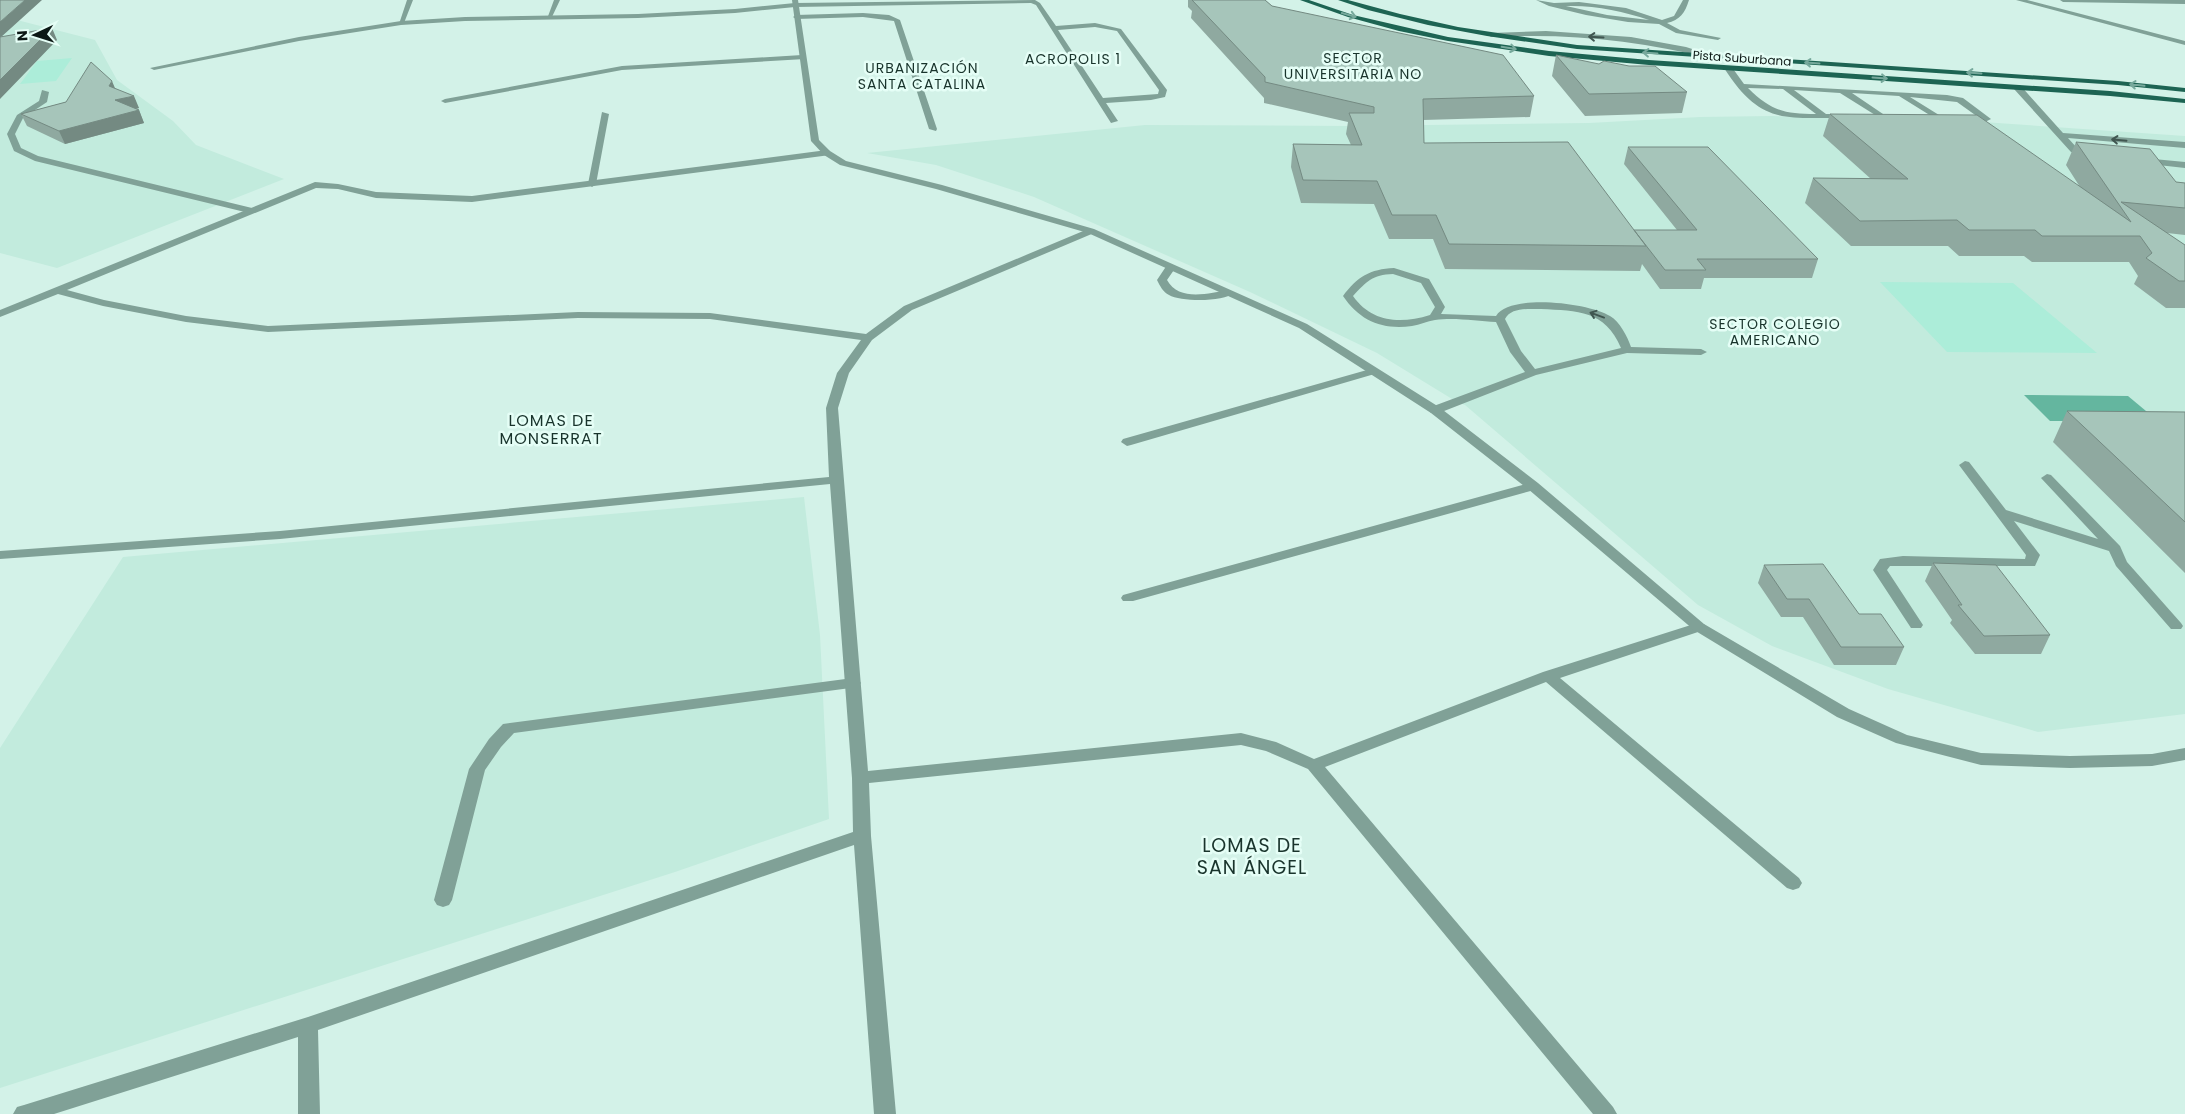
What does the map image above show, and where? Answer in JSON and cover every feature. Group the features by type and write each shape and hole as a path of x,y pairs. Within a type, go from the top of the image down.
{"main road":[{"name":"Pista Suburbana","path":"1303,0 1350,16 1481,44 1591,58 2185,99"},
{"name":"Pista Suburbana","path":"1341,0 1415,21 1491,35 1577,47 2118,83 2185,90"},
{"path":"1985,85 2041,87 2185,99"}],"street":[{"path":"401,23 410,0"},
{"path":"550,18 557,0"},
{"path":"1539,0 1551,5 1613,18 1633,30 1713,57"},
{"path":"1491,35 1557,34 1616,38 1659,21 1672,20 1677,17 1686,0"},
{"path":"2019,0 2185,43"},
{"path":"2063,0 2185,2"},
{"path":"154,68 298,39 401,23 465,19 638,16 784,8 1038,4 1114,121"},
{"path":"1551,5 1596,5 1626,10 1659,21 1678,32 1718,38"},
{"path":"795,8 814,141 827,153 843,163 939,187 1092,231 1303,326 1435,410 1534,486 1699,627 1752,661 1843,713 1902,738 1981,758 2070,762 2152,760 2185,754"},
{"path":"795,8 892,17 897,20 933,129"},
{"path":"1613,18 1616,38"},
{"path":"1054,28 1098,26 1112,27 1119,30 1163,90 1162,95 1151,98 1100,101"},
{"path":"445,101 622,68 802,56"},
{"path":"1728,68 1741,86 1772,112 1778,114 1889,116"},
{"path":"1741,86 1899,93 1955,98 1987,119 1954,118"},
{"path":"1785,87 1823,116"},
{"path":"2017,87 2074,150 2081,154 2103,158"},
{"path":"1842,90 1880,116"},
{"path":"45,92 43,102 20,117 11,134 17,149 35,158 249,210"},
{"path":"1899,93 1936,117"},
{"path":"592,184 605,114"},
{"path":"1921,116 1946,118"},
{"path":"2062,135 2185,145"},
{"path":"0,140 13,139"},
{"path":"0,314 249,210 304,188 324,184 373,194 430,199 472,199 827,153"},
{"path":"2130,160 2185,165"},
{"path":"885,1114 862,836 860,778 832,408 843,373 868,338 908,308 1092,231"},
{"path":"1171,267 1162,280 1164,287 1174,293 1198,298 1230,293"},
{"path":"1434,316 1440,307 1426,281 1394,272 1377,272 1365,276 1348,296 1353,306 1372,320 1395,324 1418,323 1434,316 1500,319"},
{"path":"55,290 186,319 268,329 578,315 710,316 868,338"},
{"path":"1500,319 1509,308 1537,306 1586,311 1606,318 1622,337 1627,350"},
{"path":"1500,319 1516,352 1532,373"},
{"path":"1435,410 1532,373 1627,350 1701,352"},
{"path":"1126,442 1374,370"},
{"path":"1916,625 1880,570 1885,562 1903,560 2030,563 2033,555 1965,465"},
{"path":"2047,478 2115,549 2121,563 2176,626"},
{"path":"0,555 280,535 836,480"},
{"path":"1128,598 1534,486"},
{"path":"2001,513 2038,523 2115,549"},
{"path":"1314,765 1548,676 1699,627"},
{"path":"1548,676 1792,882"},
{"path":"443,900 476,768 509,728 853,683"},
{"path":"860,778 1241,739 1270,746 1314,765 1606,1114"},
{"path":"24,1114 308,1025 862,836"},
{"path":"308,1025 309,1114"}],"shaded area":[{"path":"17,20 95,40 117,80 173,121 196,145 284,179 57,268 0,253 0,22"},
{"path":"72,58 56,81 20,84 37,61"},
{"path":"1772,116 1968,121 2185,136 2185,714 2038,732 1888,689 1772,646 1698,605 1465,405 1377,353 1250,292 1034,197 936,165 867,153 1145,125 1349,126 1589,123 1700,117"},
{"path":"1880,282 2013,283 2097,353 1947,352"},
{"path":"2024,395 2128,396 2158,421 2050,421"},
{"path":"804,497 820,635 829,819 675,872 0,1088 0,748 123,557"}],"building":[{"path":"0,0 25,0 0,22"},
{"path":"1192,0 1265,0 1272,6 1503,55 1534,96 1423,99 1424,143 1568,142 1646,246 1449,244 1436,215 1392,215 1377,181 1303,180 1293,144 1362,145 1349,113 1374,113 1374,107 1265,82 1265,77"},
{"path":"52,28 0,80 0,37"},
{"path":"1556,55 1599,64 1604,61 1629,66 1655,66 1687,92 1589,94"},
{"path":"91,62 112,81 109,86 134,96 115,100 139,110 59,131 21,114 66,102"},
{"path":"1830,114 1977,115 2131,222 2076,142 2150,149 2176,182 2185,183 2185,208 2121,202 2185,245 2185,281 2179,281 2146,258 2152,253 2140,236 2042,236 2035,230 1969,230 1957,220 1860,221 1813,178 1908,179"},
{"path":"1628,147 1708,147 1818,259 1697,259 1706,270 1665,270 1634,230 1697,230"},
{"path":"2067,411 2185,412 2185,522"},
{"path":"1933,563 1996,565 2050,635 1984,636 1958,605 1962,605"},
{"path":"1823,564 1859,614 1881,614 1904,647 1841,647 1809,599 1787,599 1764,565"}],"district":[{"name":"ACROPOLIS 1","path":"1073,59"},
{"name":"SECTOR UNIVERSITARIA NO","path":"1353,66"},
{"name":"URBANIZACIÓN SANTA CATALINA","path":"922,76"},
{"name":"SECTOR COLEGIO AMERICANO","path":"1775,332"},
{"name":"LOMAS DE MONSERRAT","path":"551,429"},
{"name":"LOMAS DE SAN ÁNGEL","path":"1252,856"}]}
